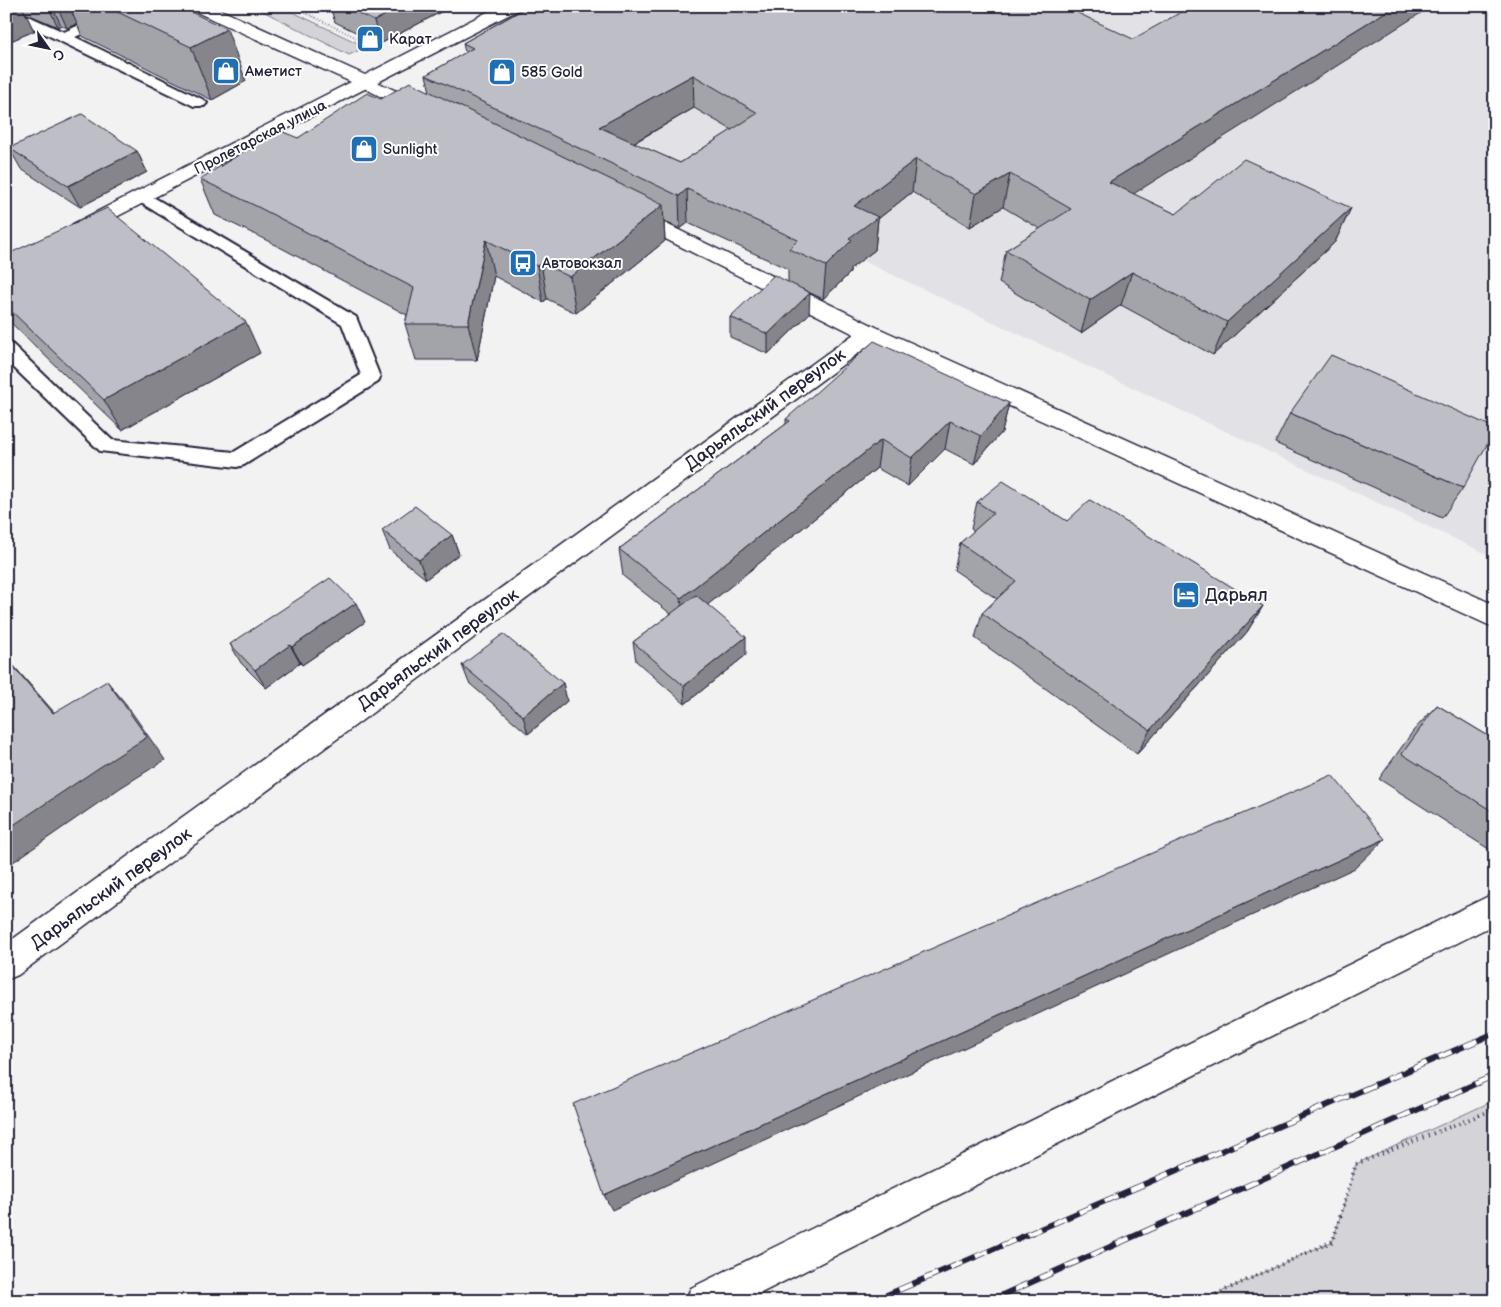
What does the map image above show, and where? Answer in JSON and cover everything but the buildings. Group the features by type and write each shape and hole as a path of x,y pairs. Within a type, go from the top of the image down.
{"street":[{"path":"198,6 366,82 437,117"},
{"name":"Пролетарская улица","path":"64,236 512,6"},
{"path":"614,205 870,333 1495,617"},
{"name":"Дарьяльский переулок","path":"6,964 870,333"},
{"path":"704,1301 1495,908"}],"lane":[{"path":"64,37 133,6"},
{"path":"6,10 200,103"},
{"path":"6,349 106,446 237,460 371,377 350,321 142,197"}],"path":[{"path":"291,6 406,61"},
{"path":"843,264 852,269 860,261"},
{"path":"1201,1301 1333,1241 1356,1164 1495,1109"}],"shaded area":[{"path":"253,6 280,6 366,47 349,55"},
{"path":"590,6 1495,6 1495,558 606,140"},
{"path":"1495,1100 1495,1301 1201,1301 1333,1241 1356,1164"}],"railway":[{"path":"873,1301 1495,1033"},
{"path":"989,1301 1495,1075"}],"place":[{"name":"Карат","path":"370,39"},
{"name":"Аметист","path":"226,71"},
{"name":"585 Gold","path":"502,72"},
{"name":"Sunlight","path":"364,149"},
{"name":"Автовокзал","path":"523,263"},
{"name":"Дарьял","path":"1186,595"}]}
